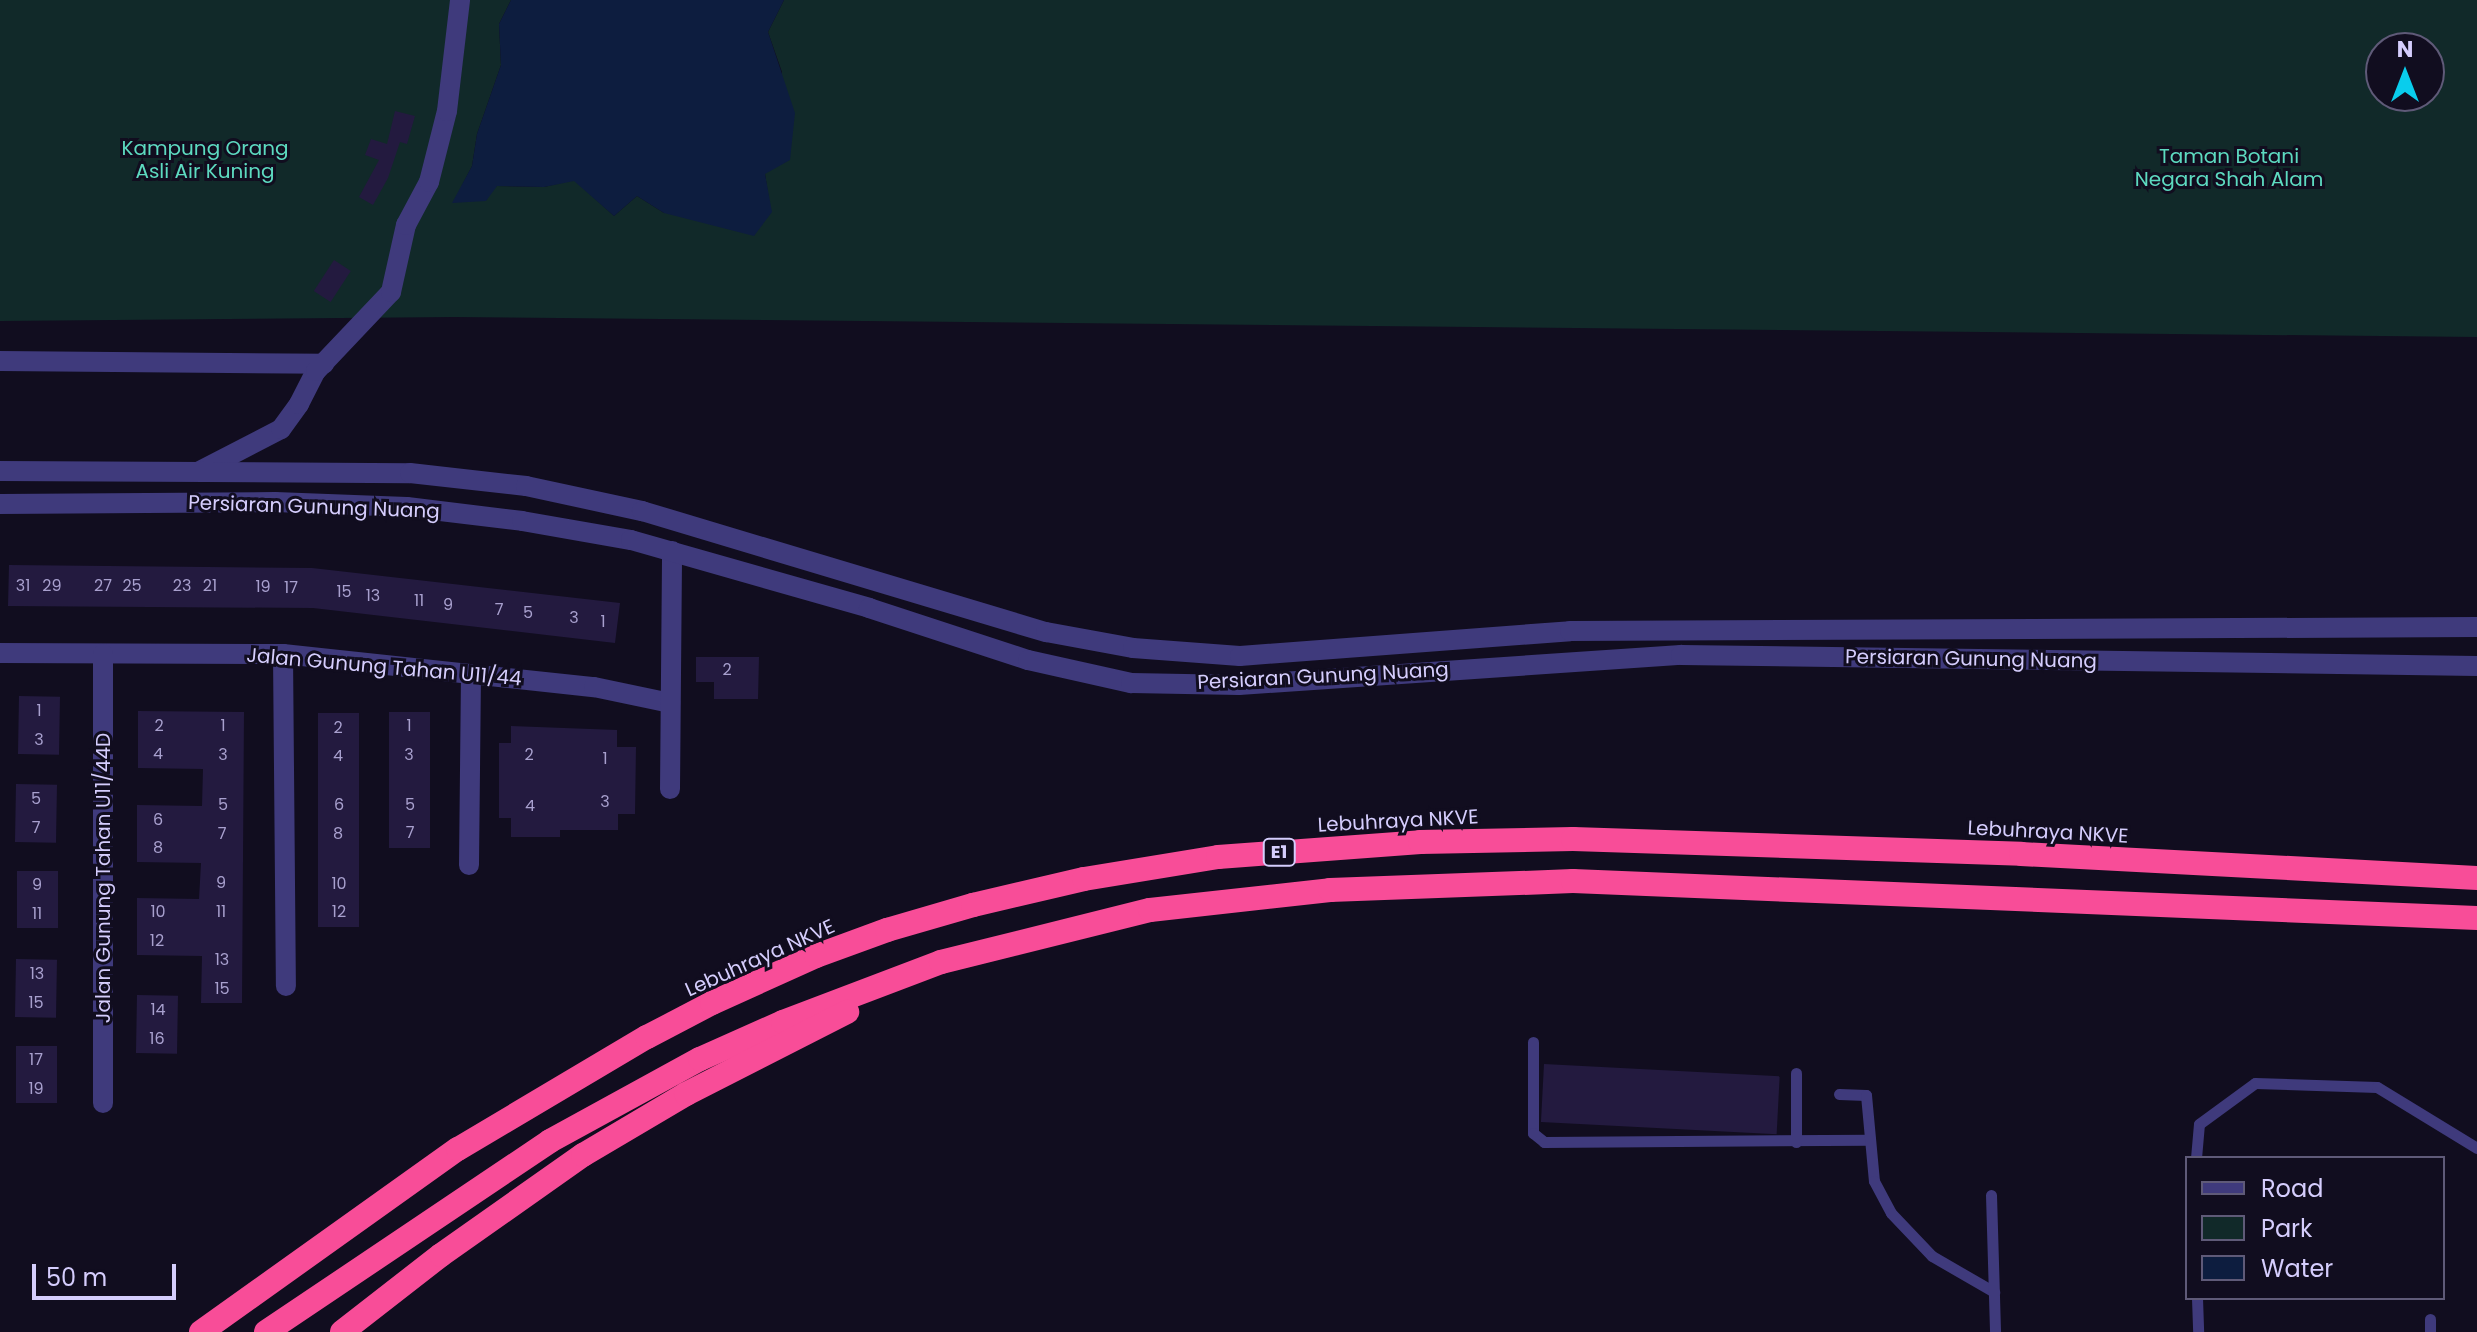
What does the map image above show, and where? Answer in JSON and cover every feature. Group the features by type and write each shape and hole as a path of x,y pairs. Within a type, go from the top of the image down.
{"highway":[{"name":"Lebuhraya NKVE","path":"201,1332 458,1149 647,1037 712,1003 816,956 887,930 973,905 1084,879 1218,857 1420,842 1573,839 2021,854 2477,878"},
{"name":"E1","path":"266,1332 486,1182 619,1102 700,1059 783,1022 941,962 1150,910 1273,895 1423,884 1573,881 1747,885 2477,918"},
{"path":"342,1332 441,1255 583,1155 686,1094 941,962"},
{"path":"183,1332 254,1294"}],"street":[{"path":"200,471 281,429 324,364 391,292 406,225 429,182 447,111 460,0"},
{"path":"0,361 324,364"},
{"name":"Persiaran Gunung Nuang","path":"0,471 410,473 526,486 642,511 1046,632 1133,648 1240,656 1570,631 2477,627"},
{"name":"Persiaran Gunung Nuang","path":"0,504 275,502 407,507 522,521 631,540 869,608 1028,660 1131,683 1239,685 1681,655 2477,666"},
{"path":"670,789 672,551"},
{"name":"Jalan Gunung Tahan U11/44","path":"0,653 283,654 594,687 670,703"},
{"name":"Jalan Gunung Tahan U11/44D","path":"103,654 103,1103"},
{"path":"283,654 286,986"},
{"path":"469,865 471,674"}],"lane":[{"path":"1533,1042 1533,1133 1544,1142 1870,1140"},
{"path":"1796,1073 1796,1142"},
{"path":"2196,1156 2199,1124 2255,1083 2377,1087 2477,1148"},
{"path":"1839,1094 1866,1095 1874,1181 1891,1213 1932,1256 1994,1292"},
{"path":"1991,1195 1995,1332"},
{"path":"2197,1300 2198,1332"},
{"path":"2430,1319 2430,1332"}],"green space":[{"name":"Taman Botani Negara Shah Alam","path":"0,0 511,0 499,24 501,65 477,134 472,166 453,203 497,186 544,187 574,180 614,216 637,196 664,213 771,212 765,174 782,72 768,32 784,0 2477,0 2477,337 454,317 0,321"}],"water":[{"path":"511,0 784,0 768,32 795,113 790,160 765,174 772,212 754,236 664,213 637,196 614,216 574,181 544,187 497,186 486,201 452,203 472,166 477,134 501,65 499,24"}],"building":[{"path":"395,111 415,116 407,144 400,142 388,178 373,205 359,197 379,160 365,155 371,139 387,144"},
{"path":"334,260 351,271 331,302 314,291"},
{"path":"9,565 312,568 620,603 615,643 313,608 8,606"},
{"path":"696,657 759,657 758,699 714,699 714,682 696,682"},
{"path":"19,696 60,697 59,755 18,754"},
{"path":"138,711 244,712 242,1003 201,1003 202,956 137,955 137,898 199,899 201,863 137,862 137,805 202,806 203,769 138,768"},
{"path":"389,712 430,712 430,848 389,848"},
{"path":"318,713 359,713 359,927 318,927"},
{"path":"511,726 617,730 617,747 636,747 635,814 618,814 618,830 560,830 560,837 511,837 511,818 499,818 499,743 511,743"},
{"path":"16,784 57,785 56,843 15,842"},
{"path":"17,871 58,871 58,928 17,928"},
{"path":"16,959 57,960 56,1018 15,1017"},
{"path":"137,995 178,996 177,1054 136,1053"},
{"path":"16,1046 57,1046 57,1103 16,1103"},
{"path":"1544,1064 1780,1076 1777,1134 1541,1122"}],"park label":[{"name":"Kampung Orang Asli Air Kuning","path":"205,160"}]}
